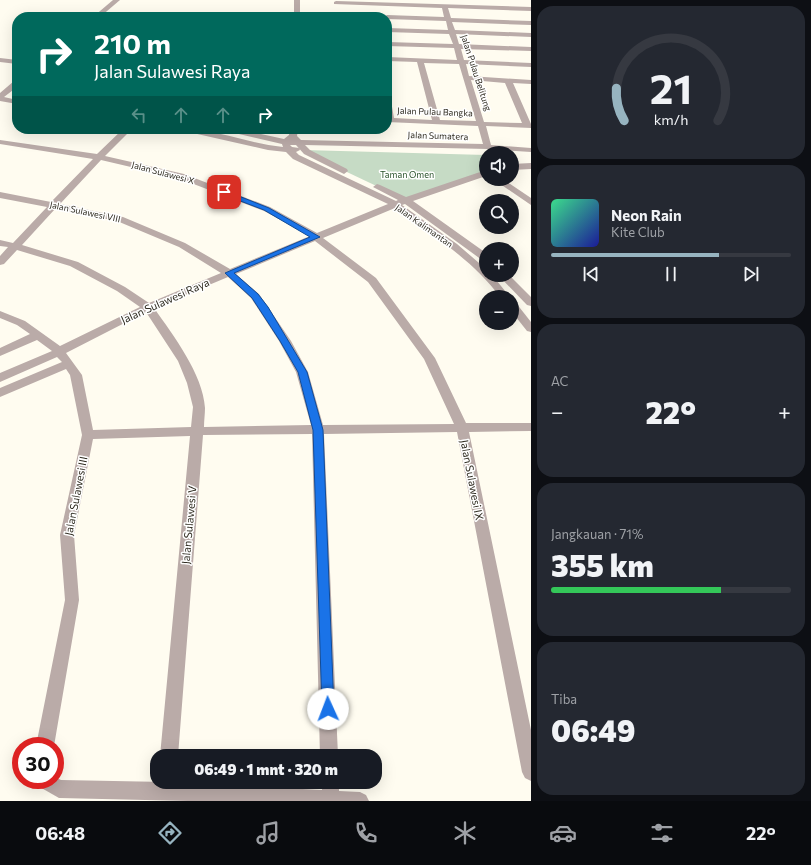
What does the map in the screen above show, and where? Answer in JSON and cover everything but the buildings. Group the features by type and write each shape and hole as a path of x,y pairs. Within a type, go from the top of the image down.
{"street":[{"path":"102,12 117,0"},
{"path":"297,0 297,12"},
{"path":"363,0 380,4"},
{"path":"337,12 336,2 531,9"},
{"name":"Jalan Pulau Belitung","path":"444,6 482,124 486,146"},
{"path":"392,17 531,23"},
{"path":"392,30 531,35"},
{"path":"392,44 531,49"},
{"path":"392,59 531,65"},
{"path":"0,60 12,61"},
{"path":"420,60 437,122"},
{"path":"466,78 531,82"},
{"path":"508,81 529,126"},
{"path":"0,98 12,87"},
{"path":"0,98 12,101"},
{"name":"Jalan Pulau Bangka","path":"392,120 529,126"},
{"path":"0,262 99,157 123,134"},
{"name":"Jalan Sumatera","path":"208,134 268,148 302,146 479,151"},
{"name":"Jalan Sumatera","path":"244,134 287,146"},
{"path":"287,146 292,134"},
{"name":"Jalan Kalimantan","path":"294,134 302,146 311,155 406,200 479,253"},
{"name":"Jalan Sulawesi X","path":"0,142 99,157 181,176 266,209 316,237"},
{"name":"Jalan Kalimantan","path":"287,146 296,157 395,204 454,246 494,282 500,290"},
{"name":"Jalan Sumatera","path":"519,150 531,150"},
{"path":"519,156 531,157"},
{"path":"519,167 531,166"},
{"name":"Jalan Sulawesi Raya","path":"57,350 148,307 229,273 395,204 479,174"},
{"path":"507,186 531,202"},
{"name":"Jalan Sulawesi VIII","path":"0,195 120,219 182,245 229,273 255,296 285,341 302,372 318,430 330,749"},
{"name":"Jalan Sulawesi IX","path":"316,237 372,280 429,358 462,427 531,772"},
{"path":"0,243 16,246 74,264 121,289 148,307"},
{"path":"510,282 531,304"},
{"name":"Jalan Sulawesi V","path":"148,307 184,361 193,383 199,407 170,749"},
{"name":"Jalan Sulawesi III","path":"0,314 21,323 38,335 57,350 68,363 76,376 88,435 67,535 72,600 47,737"},
{"path":"519,314 531,329"},
{"path":"0,352 38,335"},
{"path":"0,369 57,350"},
{"path":"0,378 57,350"},
{"path":"0,393 68,363"},
{"path":"88,435 197,431 531,427"},
{"path":"64,789 150,787"},
{"path":"188,789 308,800 360,801"},
{"path":"330,789 331,800"}],"green space":[{"name":"Taman Omen","path":"304,150 479,155 479,174 406,200 311,155"}],"route":[{"path":"224,192 266,209 310,232 316,237 229,273 255,296 285,341 302,372 318,430 328,709"}]}
